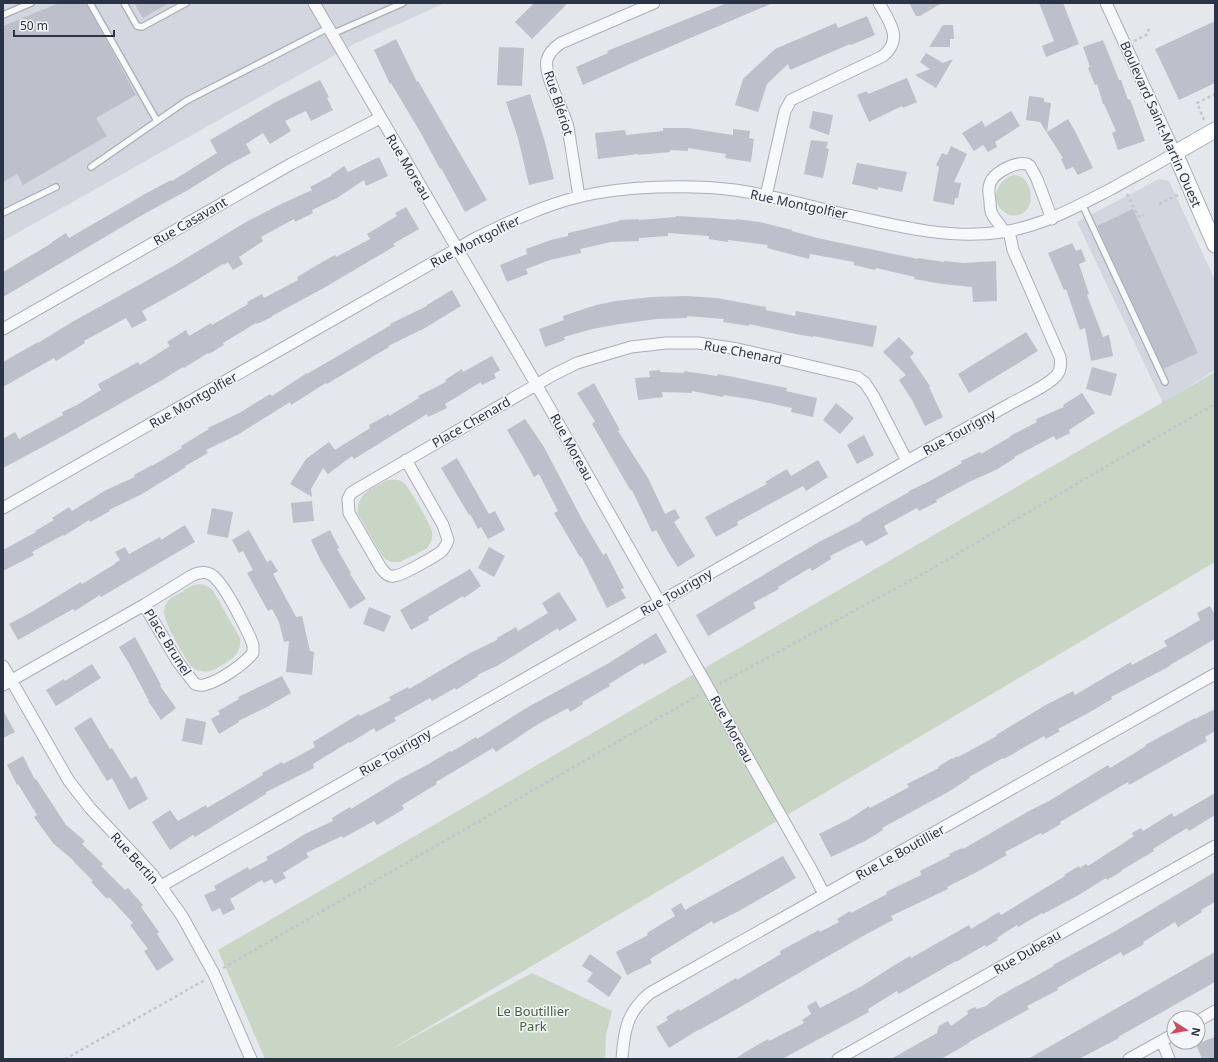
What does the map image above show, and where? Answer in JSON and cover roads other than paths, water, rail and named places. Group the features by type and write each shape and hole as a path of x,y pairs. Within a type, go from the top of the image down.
{"main road":[{"name":"Rue Montgolfier","path":"1175,153 1210,126"},
{"name":"Boulevard Saint-Martin Ouest","path":"1175,153 1215,245"}],"street":[{"name":"Rue Moreau","path":"314,3 536,384 710,689 824,894"},
{"name":"Rue Blériot","path":"580,197 568,127 563,109 547,72 547,59 555,48 561,43 654,3"},
{"path":"766,196 785,111 791,100 883,56 892,46 894,36 889,22 879,3"},
{"name":"Boulevard Saint-Martin Ouest","path":"1106,3 1175,153"},
{"name":"Rue Casavant","path":"3,329 291,164 380,118"},
{"name":"Rue Montgolfier","path":"3,508 457,249 504,224 580,197 636,189 676,187 717,188 766,196 919,230 960,234 1006,231 1052,219 1175,153"},
{"path":"1006,231 991,212 989,187 991,180 995,175 1021,163 1027,164 1034,173 1052,219"},
{"name":"Rue Tourigny","path":"161,886 907,460 963,431 1039,388 1059,373 1061,363 1060,357 1006,231"},
{"name":"Rue Chenard","path":"536,384 577,363 631,347 683,342 738,349 857,377 862,380 873,394 907,460"},
{"name":"Place Chenard","path":"406,460 443,525 448,540 446,546 438,554 400,575 393,576 387,575 378,564 349,513 348,499 352,493 406,460 536,384"},
{"name":"Place Brunel","path":"7,682 198,573 210,574 222,586 250,637 253,645 253,653 244,663 218,679 203,685 195,684 178,662 144,605"},
{"name":"Rue Bertin","path":"3,666 7,682 73,786 90,808 161,886 182,916 214,974 251,1059"},
{"name":"Rue Le Boutillier","path":"622,1059 623,1039 630,1016 638,1004 647,996 824,894 1215,674"},
{"name":"Rue Dubeau","path":"838,1059 1215,846"},
{"path":"1206,1016 1215,1011"},
{"path":"1129,1059 1166,1039"},
{"path":"1162,1041 1169,1059"}],"lane":[{"path":"3,15 31,3"},
{"path":"90,3 157,120"},
{"path":"124,3 137,26 142,27 186,3"},
{"path":"91,167 186,101 330,31 403,3"},
{"path":"3,213 56,187"},
{"path":"1082,204 1165,382"}],"park label":[{"name":"Le Boutillier Park","path":"533,1018"}]}
